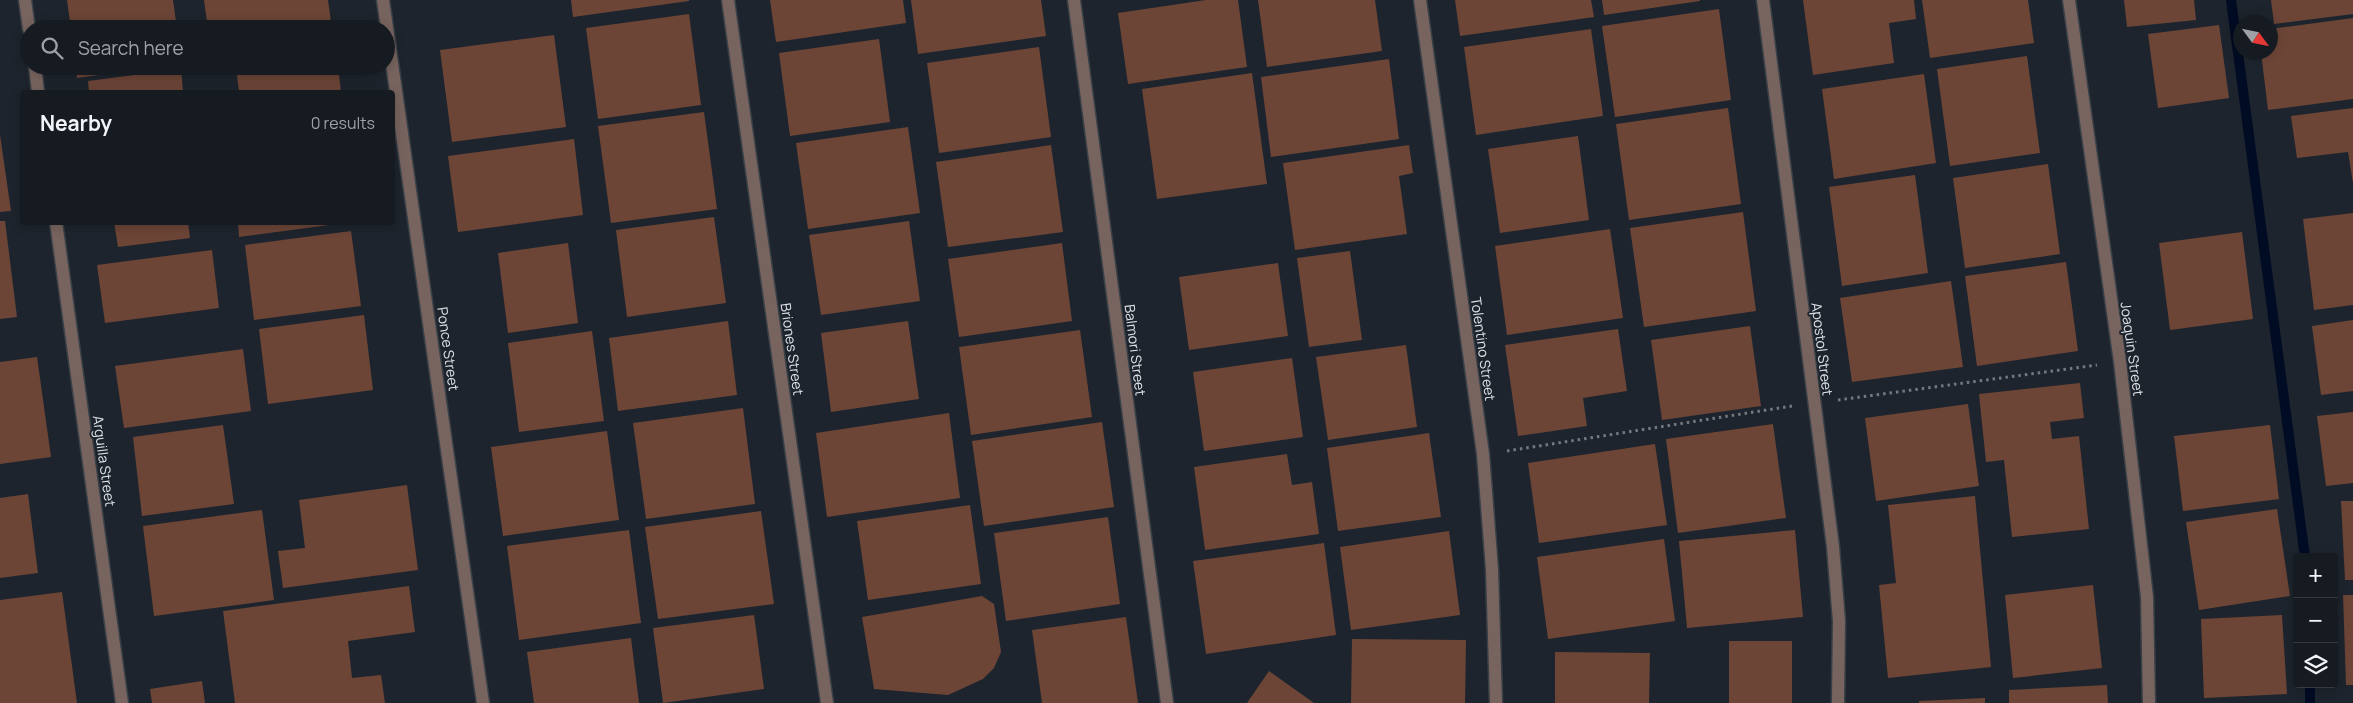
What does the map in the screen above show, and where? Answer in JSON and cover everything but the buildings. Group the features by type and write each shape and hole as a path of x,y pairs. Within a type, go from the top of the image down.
{"street":[{"path":"25,0 28,20"},
{"name":"Ponce Street","path":"383,0 386,20"},
{"name":"Briones Street","path":"728,0 827,703"},
{"name":"Balmori Street","path":"1074,0 1167,703"},
{"name":"Tolentino Street","path":"1420,0 1483,454 1492,569 1496,703"},
{"name":"Apostol Street","path":"1763,0 1833,547 1839,621 1838,703"},
{"name":"Joaquin Street","path":"2069,0 2120,362 2147,597 2149,703"},
{"path":"36,75 38,90"},
{"name":"Ponce Street","path":"394,75 483,703"},
{"name":"Arguilla Street","path":"56,225 122,703"}],"waterway":[{"path":"2231,0 2304,553"},
{"path":"2310,688 2310,703"}]}
